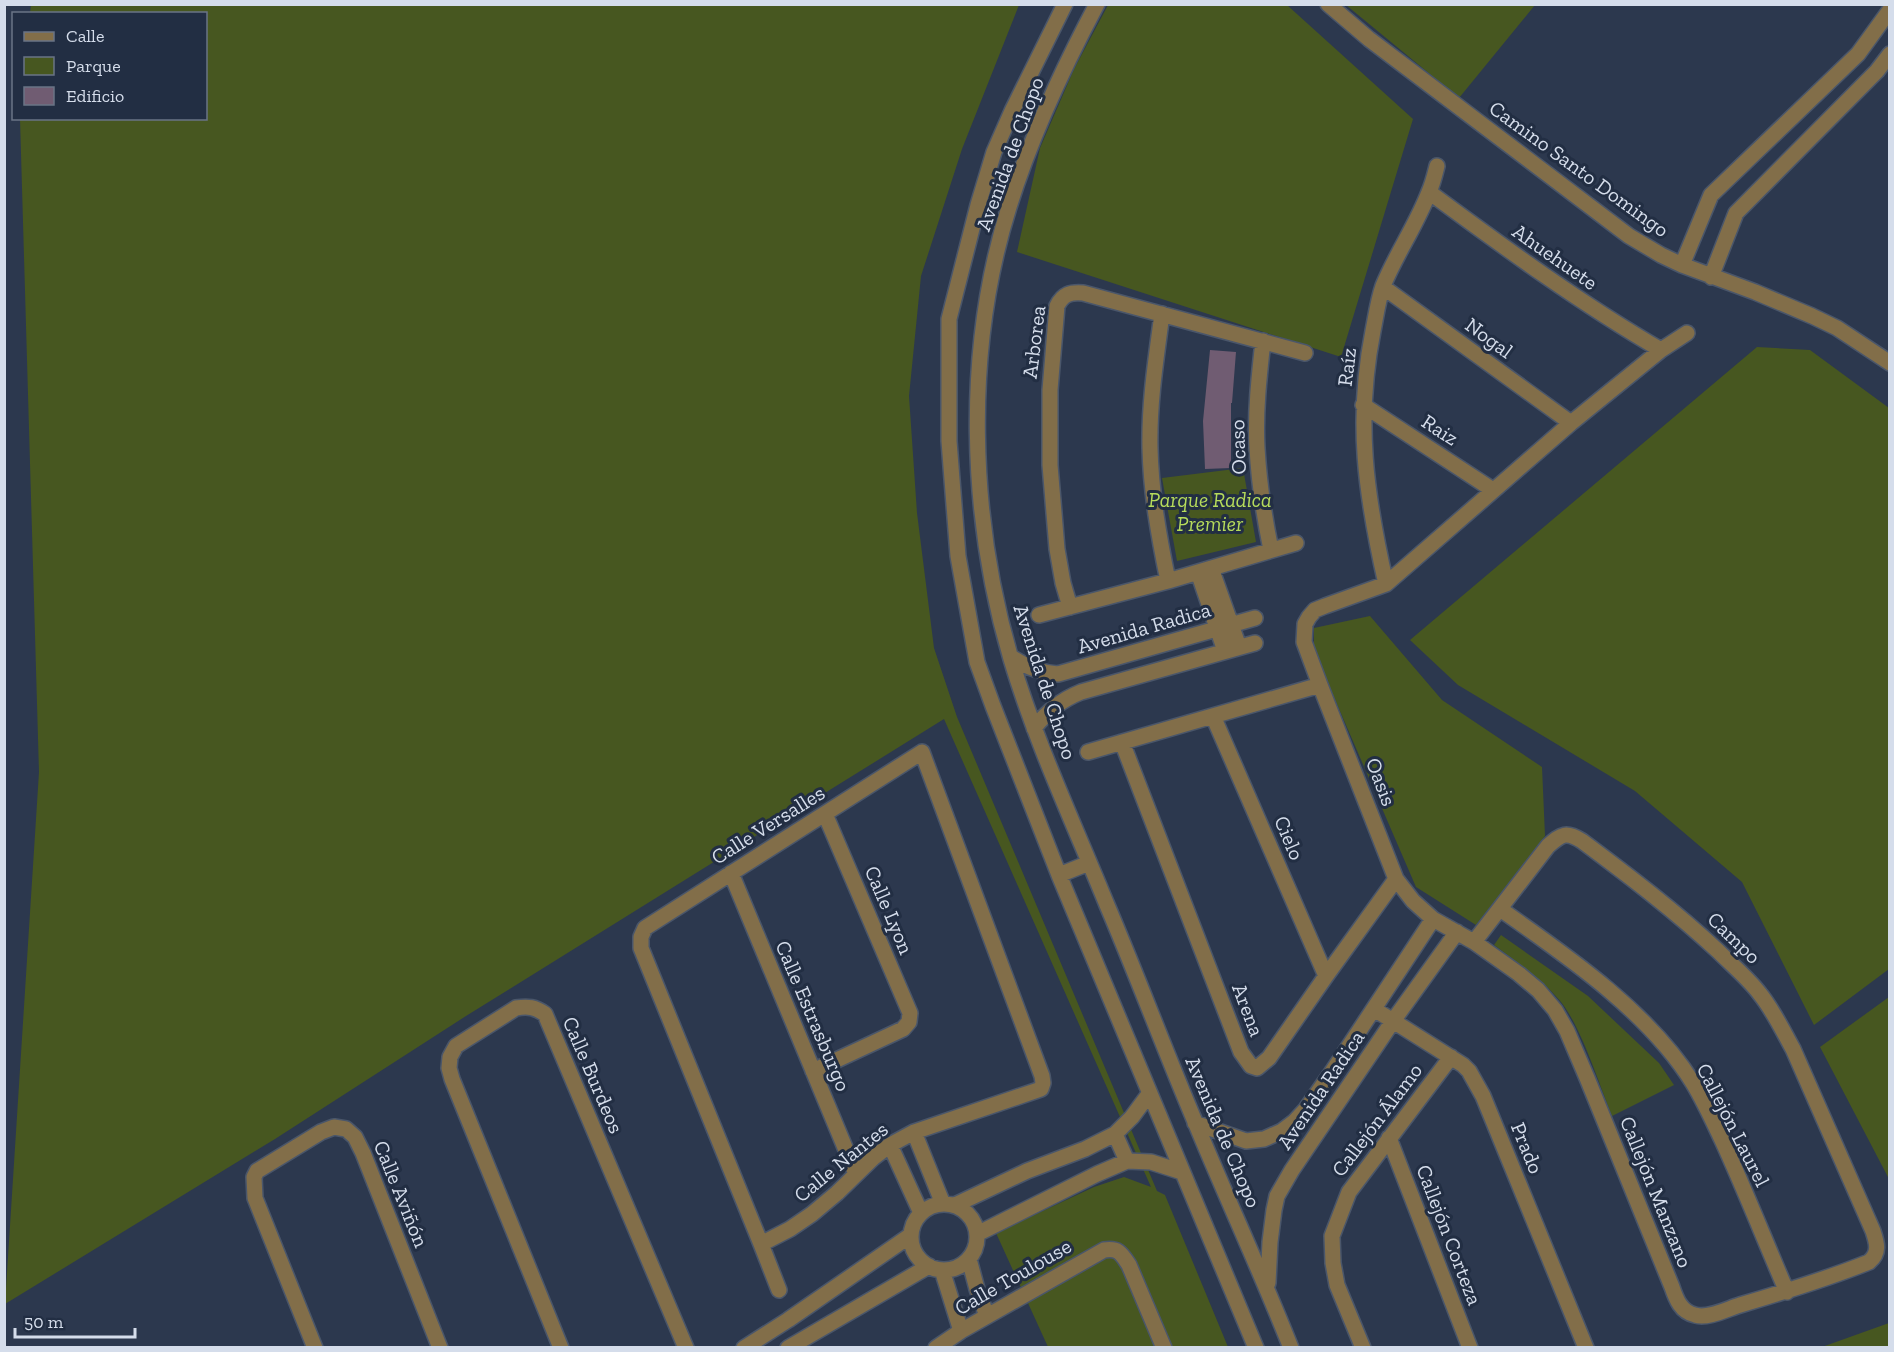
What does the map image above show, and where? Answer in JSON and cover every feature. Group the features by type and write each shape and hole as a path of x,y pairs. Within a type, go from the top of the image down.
{"street":[{"name":"Avenida de Chopo","path":"1065,4 1012,111 994,153 978,205 949,319 949,441 958,556 977,662 1059,874 1256,1347"},
{"name":"Avenida de Chopo","path":"1097,4 1042,115 1008,208 996,256 984,324 978,381 979,465 988,561 1011,657 1034,728 1195,1123 1291,1347"},
{"name":"Camino Santo Domingo","path":"1328,4 1369,39 1622,230 1661,255 1682,266 1755,292 1812,316 1836,328 1890,363"},
{"path":"1682,266 1711,195 1858,54 1890,10"},
{"path":"1711,277 1736,213 1877,71 1890,54"},
{"name":"Raíz","path":"1386,584 1375,535 1366,476 1363,405 1370,344 1383,287 1429,192 1437,165"},
{"name":"Ahuehuete","path":"1429,192 1605,318 1661,350"},
{"name":"Nogal","path":"1383,287 1571,423"},
{"name":"Arborea","path":"1070,607 1063,584 1058,549 1050,465 1050,390 1057,306 1062,297 1067,294 1083,293 1305,353"},
{"path":"1162,314 1152,381 1150,448 1155,515 1168,581"},
{"path":"1386,584 1571,423 1661,350 1687,333"},
{"name":"Ocaso","path":"1263,341 1258,393 1257,446 1261,499 1271,550"},
{"name":"Raiz","path":"1363,405 1493,490"},
{"path":"1039,615 1168,581 1296,543"},
{"path":"1205,570 1232,649"},
{"name":"Oasis","path":"1386,584 1315,610 1305,624 1304,642 1396,879 1413,901 1433,919 1457,933"},
{"name":"Avenida Radica","path":"1011,657 1032,669 1046,674 1058,674 1255,618"},
{"name":"Avenida Radica","path":"1034,728 1053,707 1081,692 1255,643"},
{"path":"1088,752 1320,685"},
{"name":"Cielo","path":"1214,716 1326,976"},
{"name":"Arena","path":"1122,742 1241,1052 1251,1066 1257,1068 1269,1058 1396,879"},
{"name":"Calle Versalles","path":"761,1244 641,948 641,937 645,928 922,752 1042,1076"},
{"name":"Calle Lyon","path":"813,1071 903,1029 909,1022 910,1013 825,814"},
{"name":"Campo","path":"1474,942 1548,846 1566,834 1582,840 1691,926 1760,994 1793,1049 1873,1231 1877,1248"},
{"path":"1059,874 1089,863"},
{"name":"Calle Estrasburgo","path":"731,873 856,1174"},
{"name":"Callejón Laurel","path":"1500,909 1601,983 1670,1052 1687,1075 1731,1160 1786,1292"},
{"name":"Avenida Radica","path":"1195,1123 1246,1141 1264,1139 1282,1131 1306,1109 1433,919"},
{"name":"Avenida Radica","path":"1268,1289 1270,1242 1277,1196 1292,1170 1393,1021 1457,933"},
{"name":"Callejón Manzano","path":"1457,933 1474,942 1519,974 1538,990 1559,1017 1587,1078 1677,1300 1683,1309 1695,1315 1706,1315 1786,1292 1869,1262 1874,1258 1877,1248"},
{"name":"Calle Burdeos","path":"561,1347 449,1068 450,1057 456,1046 516,1008 522,1007 535,1007 545,1014 686,1347"},
{"name":"Prado","path":"1374,1009 1451,1057 1469,1071 1483,1096 1586,1347"},
{"name":"Callejón Álamo","path":"1363,1347 1337,1285 1332,1236 1349,1192 1451,1057"},
{"name":"Calle Nantes","path":"761,1244 812,1214 890,1145 914,1132 1041,1089 1042,1076"},
{"path":"962,1331 936,1268 919,1259 913,1248 911,1235 914,1223 921,1213 931,1206 949,1204 1085,1149 1115,1134 1132,1117 1149,1094"},
{"name":"Calle Aviñón","path":"315,1347 255,1198 254,1177 257,1171 321,1132 334,1127 346,1129 355,1137 363,1153 440,1347"},
{"path":"789,1320 794,1343 936,1268 957,1268 969,1259 975,1248 977,1234 974,1222 966,1212 949,1204 914,1132"},
{"path":"1115,1134 1127,1161"},
{"name":"Callejón Corteza","path":"1389,1138 1470,1347"},
{"path":"890,1145 921,1213"},
{"path":"977,1234 1096,1174 1127,1161 1150,1162 1182,1172"},
{"path":"744,1347 789,1320 911,1235"},
{"path":"761,1244 779,1290"},
{"name":"Calle Toulouse","path":"936,1347 1104,1250 1113,1249 1121,1253 1129,1265 1164,1347"},
{"path":"969,1259 987,1316"}],"green space":[{"path":"31,5 1019,5 962,149 921,276 909,396 917,513 934,648 957,717 1157,1191 1165,1195 1228,1347 1048,1347 996,1233 1094,1187 1124,1177 1151,1187 944,719 466,1016 275,1139 5,1304 39,772 20,120 207,120 207,12 30,12"},
{"path":"1108,5 1287,5 1413,119 1341,357 1017,252 1040,148 1074,69"},
{"path":"1346,5 1535,5 1459,98"},
{"path":"1757,347 1810,350 1889,408 1889,969 1814,1025 1742,882 1635,791 1458,685 1410,640"},
{"name":"Parque Radica Premier","path":"1243,468 1256,542 1177,561 1162,478"},
{"path":"1370,616 1442,700 1542,767 1545,836 1476,925 1416,887 1314,651 1314,628"},
{"path":"1501,935 1588,996 1659,1063 1674,1085 1612,1116 1583,1041 1569,1013 1546,986 1494,945"},
{"path":"1889,997 1889,1179 1820,1047"},
{"path":"1889,1323 1889,1347 1822,1347"}],"building":[{"path":"1210,350 1236,352 1231,403 1231,468 1205,469 1203,421"}]}
